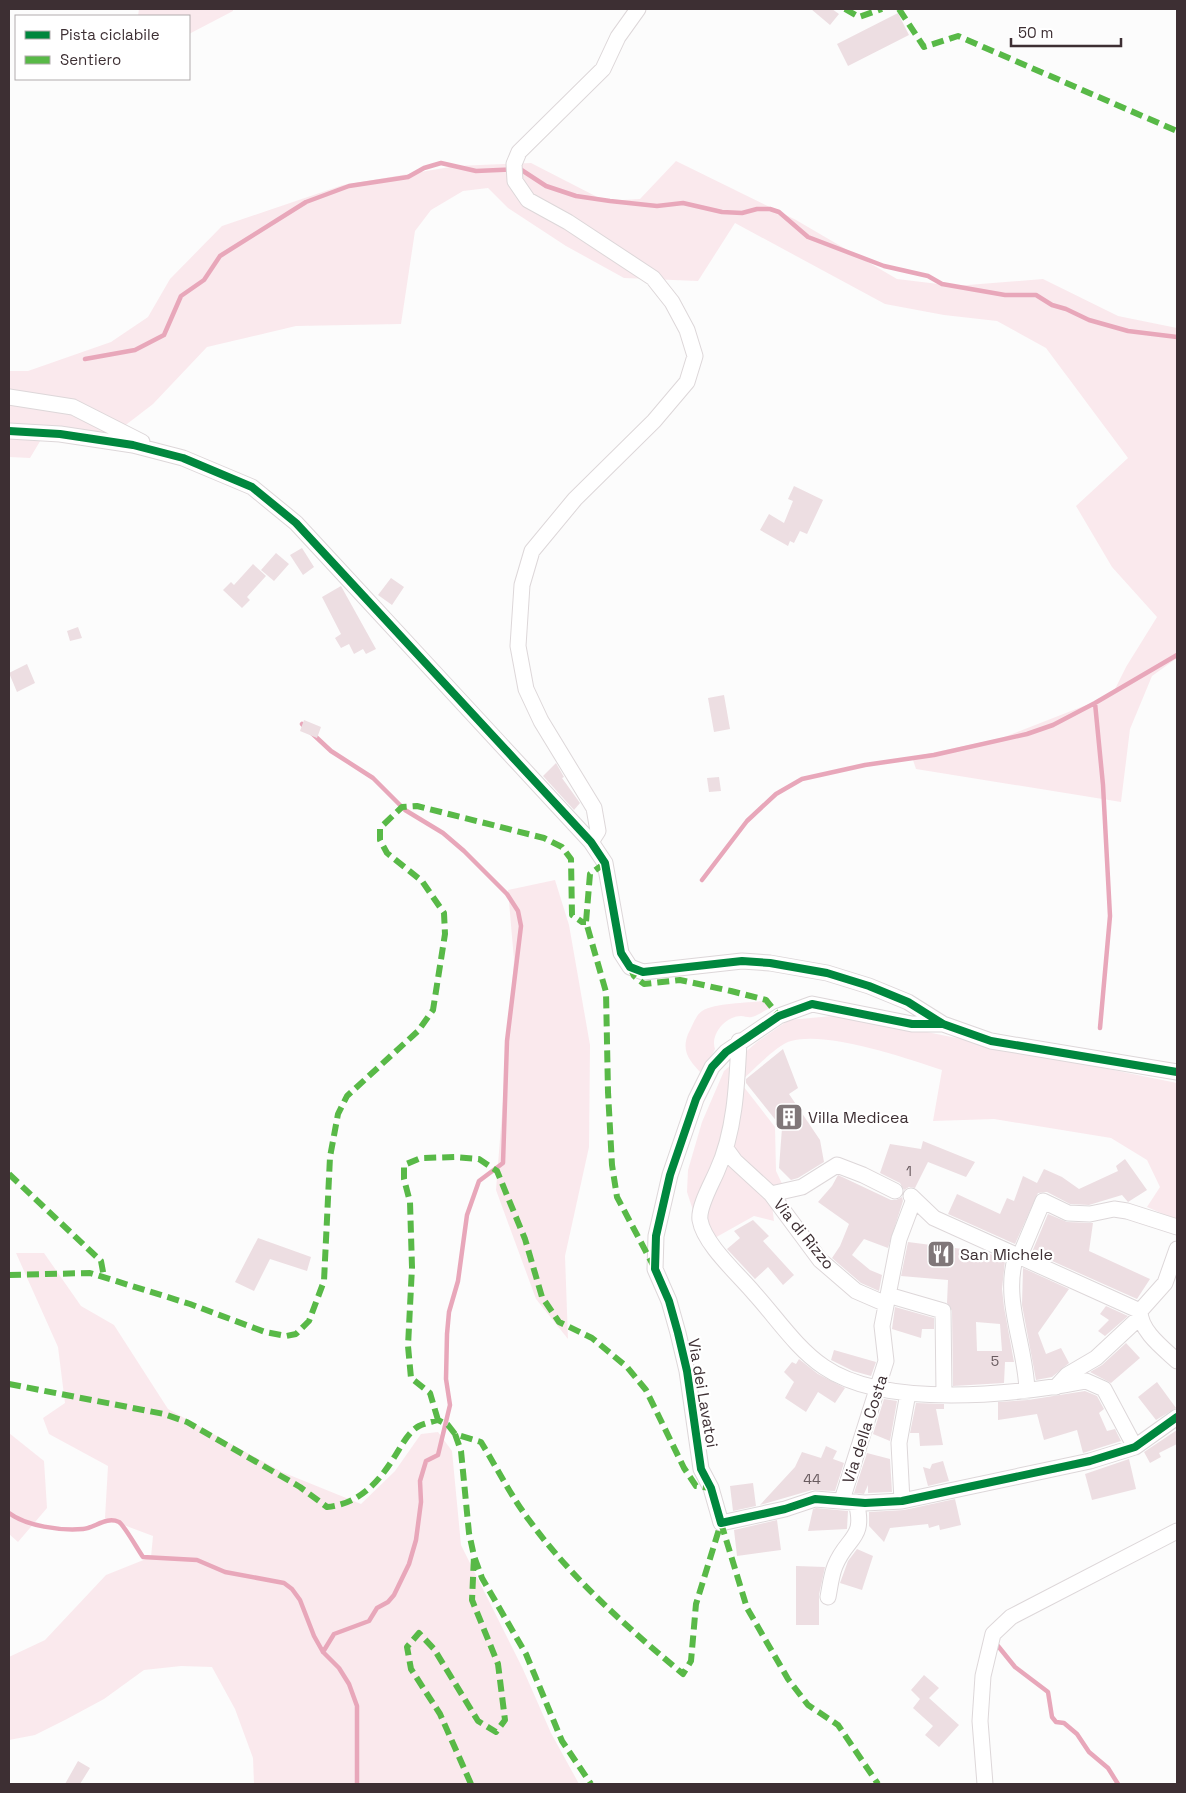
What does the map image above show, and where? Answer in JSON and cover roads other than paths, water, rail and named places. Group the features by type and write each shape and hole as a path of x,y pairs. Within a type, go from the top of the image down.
{"street":[{"path":"591,842 598,831 594,808 554,743 526,690 518,646 522,585 532,551 575,499 654,421 688,382 695,356 688,330 672,302 653,278 568,222 528,200 515,181 514,164 519,152 602,69 618,37 638,9"},
{"path":"9,397 73,407 163,453"},
{"path":"9,431 60,434 133,445 183,458 252,487 296,523 591,842 605,863 615,930 621,953 630,967 642,972 658,972 742,962 770,963 827,973 869,986 908,1002 943,1024 991,1041 1177,1072"},
{"path":"943,1024 912,1024 812,1004 778,1016 739,1041 738,1070 727,1150 704,1198 700,1220 711,1243 804,1351 841,1377 879,1390 908,1393 1005,1394 1086,1381 1104,1389 1135,1447"},
{"name":"Via dei Lavatoi","path":"739,1041 712,1067 696,1099 670,1175 656,1236 655,1269 669,1301 687,1370 701,1469 711,1488 721,1523 785,1509 815,1499 849,1501"},
{"name":"Via di Rizzo","path":"727,1150 735,1161 771,1194 820,1260 856,1291 887,1300 942,1311 944,1393"},
{"path":"771,1194 802,1187 837,1165 863,1175 895,1191"},
{"name":"Via della Costa","path":"849,1501 886,1361 882,1326 899,1239 912,1197 934,1218 1014,1255"},
{"path":"1028,1391 1010,1291 1014,1255 1043,1201 1068,1213 1090,1214 1114,1209 1127,1210 1177,1227"},
{"path":"1056,1387 1067,1375 1096,1358 1140,1314 1165,1284 1177,1249"},
{"path":"1014,1255 1140,1314 1152,1337 1177,1360"},
{"path":"902,1501 899,1443 908,1393"},
{"path":"849,1501 902,1501 1090,1461 1135,1447 1177,1417"},
{"path":"828,1597 835,1566 860,1528 860,1519 849,1501"},
{"path":"985,1784 980,1697 988,1650 993,1634 1011,1617 1177,1531"}],"waterway":[{"path":"85,359 135,350 164,335 181,296 204,280 220,256 306,202 349,186 408,177 424,168 441,163 476,171 520,169 546,186 576,196 610,201 657,206 683,203 722,212 742,213 757,209 770,209 779,212 808,237 884,266 928,276 942,284 1005,295 1036,295 1052,305 1066,309 1089,320 1128,331 1177,337"},
{"path":"702,880 747,821 776,794 802,779 865,765 934,755 1027,734 1053,725 1095,703 1177,655"},
{"path":"1095,703 1103,785 1110,916 1100,1028"},
{"path":"302,724 331,751 373,778 405,810 443,833 464,851 507,894 518,911 521,926 507,1041 503,1163 479,1181 467,1215 458,1281 449,1312 447,1334 446,1379 450,1405 438,1455 426,1461 420,1481 421,1502 416,1540 409,1564 394,1595 388,1602 377,1608 369,1621 334,1634 323,1652"},
{"path":"9,1513 16,1518 44,1527 65,1529 83,1529 110,1520 119,1522 143,1557 197,1560 225,1572 284,1583 292,1589 300,1600 314,1636 323,1652 339,1668 349,1684 357,1706 357,1784"},
{"path":"998,1646 1015,1667 1048,1692 1052,1717 1056,1722 1064,1723 1077,1734 1089,1752 1108,1768 1118,1784"}],"place":[{"name":"Villa Medicea","path":"789,1117"},
{"name":"San Michele","path":"941,1254"}]}
